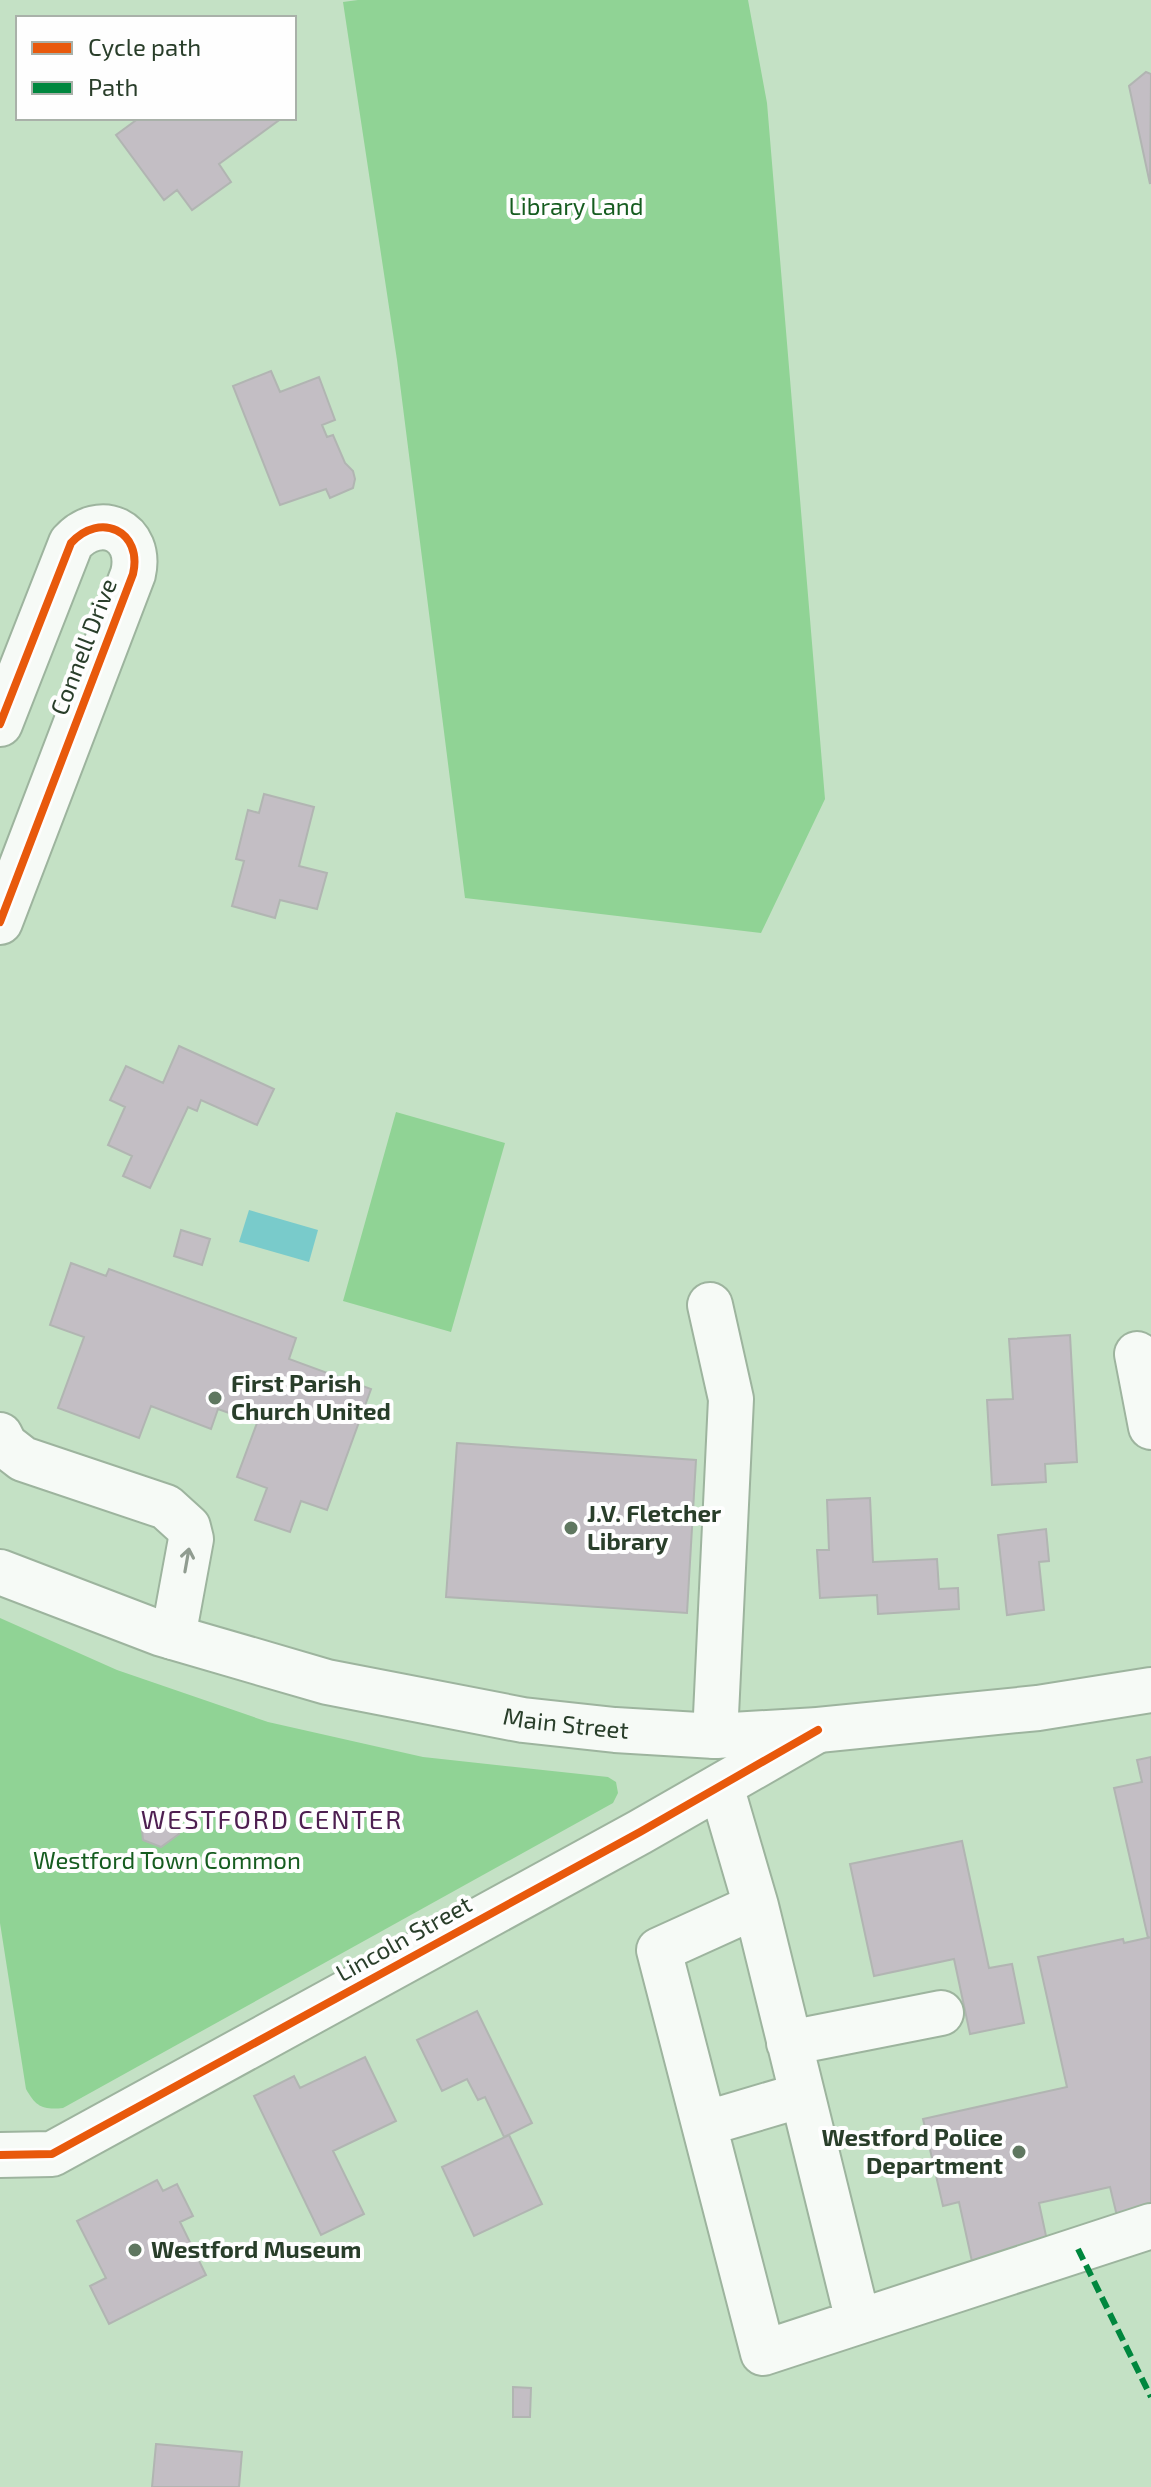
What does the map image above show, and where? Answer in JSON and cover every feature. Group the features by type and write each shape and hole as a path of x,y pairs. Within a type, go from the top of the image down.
{"street":[{"name":"Connell Drive","path":"0,724 71,543 89,528 111,528 121,533 134,552 133,574 0,922"},
{"path":"710,1305 731,1399 715,1736"},
{"path":"1137,1354 1151,1427"},
{"path":"0,1435 5,1445 23,1459 166,1507 188,1527 191,1539 173,1637"},
{"name":"Main Street","path":"0,1572 173,1637 327,1682 523,1720 615,1730 715,1736 818,1730 1038,1708 1151,1690"},
{"name":"Lincoln Street","path":"0,2155 52,2154 818,1730"},
{"path":"721,1786 756,1906 858,2321"},
{"path":"756,1906 659,1950 763,2353 1151,2226"},
{"path":"789,2043 941,2013"},
{"path":"704,2124 802,2095"}],"green space":[{"name":"Library Land","path":"748,0 767,103 825,799 761,933 465,898 397,360 343,2"},
{"path":"396,1112 505,1143 451,1332 343,1301"},
{"name":"Westford Town Common","path":"0,1618 117,1670 268,1722 423,1757 608,1777 616,1782 618,1793 613,1803 63,2108 45,2108 33,2100 26,2089 0,1923"}],"water":[{"path":"249,1210 318,1230 309,1262 239,1242"}],"building":[{"path":"1146,72 1151,74 1150,184 1129,86"},
{"path":"136,120 279,120 219,164 231,182 192,210 177,190 164,200 116,135"},
{"path":"271,371 280,392 319,377 335,420 322,425 327,437 333,435 345,463 353,471 353,488 330,498 326,489 280,505 233,386"},
{"path":"264,794 314,807 299,866 327,873 317,909 280,900 275,918 232,906 244,861 236,859 248,810 259,813"},
{"path":"179,1046 274,1089 257,1125 201,1100 197,1111 188,1107 150,1188 123,1176 132,1156 108,1145 125,1107 110,1100 126,1066 163,1083"},
{"path":"181,1230 210,1239 202,1265 174,1256"},
{"name":"First Parish Church United","path":"71,1263 106,1276 109,1269 296,1338 289,1359 371,1389 327,1510 301,1501 290,1532 255,1520 267,1488 237,1477 257,1423 218,1409 211,1429 151,1406 139,1438 58,1408 84,1337 50,1325"},
{"path":"1070,1335 1077,1462 1045,1464 1046,1482 992,1485 987,1400 1013,1399 1009,1339"},
{"name":"J.V. Fletcher Library","path":"457,1443 696,1460 687,1613 446,1597"},
{"path":"870,1498 873,1562 937,1559 939,1589 958,1588 959,1609 878,1614 877,1595 820,1598 817,1550 829,1550 827,1500"},
{"path":"1046,1529 1049,1561 1039,1562 1044,1610 1007,1615 998,1535"},
{"path":"1151,1757 1151,1937 1148,1938 1114,1788 1142,1782 1137,1760"},
{"path":"157,1808 175,1816 179,1834 161,1847 143,1840 141,1821"},
{"path":"962,1841 989,1968 1012,1964 1024,2023 970,2034 954,1959 874,1976 850,1864"},
{"path":"1151,1937 1151,2209 1117,2216 1110,2187 1039,2203 1049,2250 973,2266 959,2202 943,2206 923,2119 1067,2087 1038,1957 1123,1939 1124,1943"},
{"path":"477,2011 532,2123 504,2137 485,2097 478,2100 467,2079 442,2091 417,2040"},
{"path":"365,2057 396,2121 333,2151 364,2214 321,2235 254,2096 294,2076 300,2088"},
{"path":"509,2135 542,2204 474,2236 442,2167"},
{"path":"157,2180 163,2191 177,2184 193,2216 180,2222 206,2275 109,2324 90,2286 106,2278 77,2221"},
{"path":"513,2387 531,2388 530,2417 513,2417"},
{"path":"156,2444 242,2452 239,2487 152,2487"}],"marked path":[{"path":"1078,2249 1151,2397"}],"cycle path":[{"path":"0,724 71,543 94,528 117,530 132,547 133,574 0,922"},
{"path":"0,2155 52,2154 640,1832 818,1730"}],"place":[{"name":"First Parish Church United","path":"215,1398"},
{"name":"J.V. Fletcher Library","path":"571,1528"},
{"name":"Westford Police Department","path":"1019,2152"},
{"name":"Westford Museum","path":"135,2250"}],"district":[{"name":"WESTFORD CENTER","path":"272,1820"}]}
